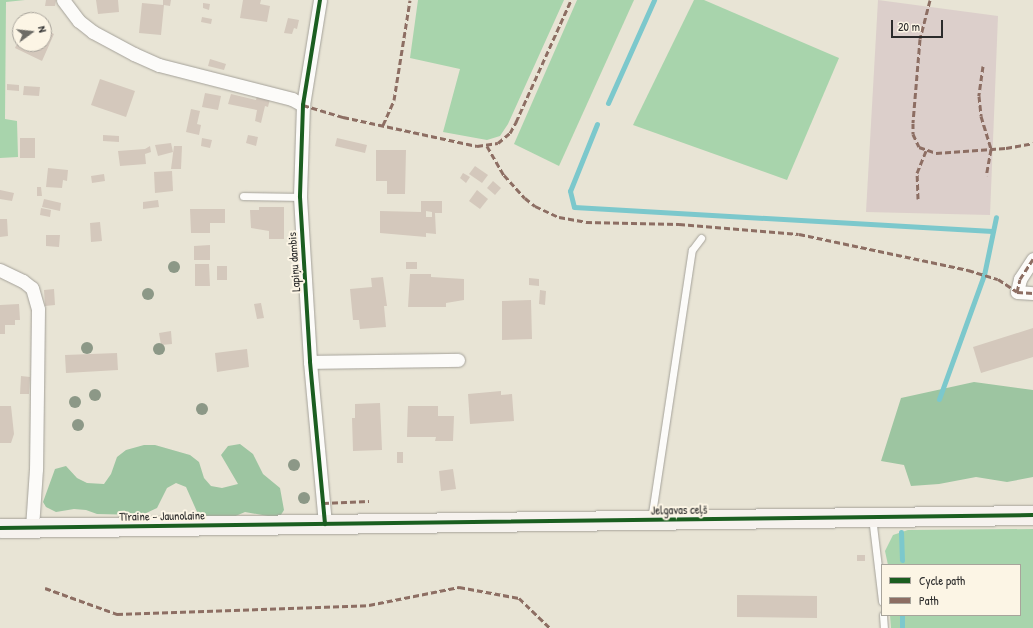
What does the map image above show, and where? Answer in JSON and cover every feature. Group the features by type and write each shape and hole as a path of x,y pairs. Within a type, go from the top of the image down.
{"main road":[{"name":"Jelgavas ceļš","path":"325,524 1033,515"},
{"name":"Tīraine - Jaunolaine","path":"0,528 325,524"}],"street":[{"path":"63,0 79,21 93,32 134,54 159,65 292,99 303,105"},
{"name":"Lapiņu dambis","path":"320,0 303,105 300,197 310,362 325,524"},
{"path":"1033,259 1020,279 1017,292 1033,293"},
{"path":"0,270 23,281 32,288 38,309 36,469 32,527"},
{"path":"310,362 458,360"}],"lane":[{"path":"242,196 300,197"},
{"path":"651,520 692,250 701,238"},
{"path":"872,517 881,593"},
{"path":"883,616 884,628"}],"shaded area":[{"path":"878,0 998,16 990,215 866,212"}],"green space":[{"path":"0,0 25,0 6,2 5,119 17,121 18,157 0,158"},
{"path":"418,0 564,0 508,124 500,136 487,140 443,132 460,69 410,58"},
{"path":"577,0 634,0 559,166 514,144"},
{"path":"694,0 704,0 839,58 787,180 633,125"},
{"path":"974,382 1033,390 1033,477 1007,482 976,477 939,484 911,486 904,465 881,461 901,398"},
{"path":"240,444 253,454 263,474 280,488 284,510 279,518 245,512 224,521 208,521 198,514 186,487 176,483 167,488 157,508 142,515 97,514 86,510 74,509 56,512 46,507 43,502 55,469 66,466 77,478 87,483 104,484 111,474 117,457 126,450 144,445 155,445 190,455 199,462 204,478 211,486 222,488 238,484 221,455 228,446"},
{"path":"1033,529 1033,628 891,628 890,616 1021,616 1021,564 888,564 885,551 893,535 908,530"}],"building":[{"path":"46,0 56,0 55,6 45,6"},
{"path":"96,0 118,0 119,12 98,14"},
{"path":"163,0 171,0 170,6 164,5 161,35 139,33 142,3 163,5"},
{"path":"243,0 261,0 260,4 270,6 267,22 240,18"},
{"path":"203,3 210,4 209,10 203,8"},
{"path":"202,17 212,19 211,24 201,22"},
{"path":"288,18 299,20 297,29 294,28 292,34 284,33"},
{"path":"23,52 46,52 42,61"},
{"path":"210,59 226,64 224,70 208,66"},
{"path":"100,79 135,91 126,117 91,105"},
{"path":"7,84 19,85 19,91 7,90"},
{"path":"24,86 40,87 39,96 23,95"},
{"path":"205,93 221,96 218,110 202,107"},
{"path":"231,94 256,100 257,96 270,99 268,107 265,106 261,123 255,121 257,110 228,104"},
{"path":"191,109 200,111 197,124 201,125 199,135 186,132"},
{"path":"103,135 119,136 119,142 103,141"},
{"path":"248,135 258,137 256,146 246,143"},
{"path":"20,138 35,138 35,158 20,158"},
{"path":"202,138 212,140 210,148 201,146"},
{"path":"337,138 367,145 365,153 335,146"},
{"path":"171,143 173,152 158,156 155,145"},
{"path":"150,146 151,152 145,154 146,164 120,166 118,151 145,149"},
{"path":"174,146 182,146 181,169 171,169"},
{"path":"376,150 406,150 405,194 387,194 387,181 376,181"},
{"path":"475,166 488,175 482,183 469,174"},
{"path":"48,168 68,170 67,181 63,180 62,188 46,187"},
{"path":"172,171 173,191 155,193 154,172"},
{"path":"463,173 470,177 466,183 460,178"},
{"path":"104,174 105,181 92,183 91,176"},
{"path":"493,181 501,188 495,195 487,188"},
{"path":"37,187 41,187 42,196 37,196"},
{"path":"0,190 14,193 12,201 0,199"},
{"path":"477,190 488,199 480,209 469,201"},
{"path":"44,199 61,203 60,211 42,207"},
{"path":"158,200 159,207 143,209 143,202"},
{"path":"421,201 442,201 442,213 435,213 436,234 426,233 426,237 380,233 380,211 421,212","holes":["426,211 432,212 432,217 426,217"]},
{"path":"259,207 284,207 284,239 269,239 269,231 251,228 250,210 259,210"},
{"path":"41,208 51,210 50,217 40,215"},
{"path":"190,209 225,209 225,223 210,223 210,233 191,233"},
{"path":"0,219 7,219 8,236 0,237"},
{"path":"100,222 102,241 91,242 90,223"},
{"path":"46,235 60,235 59,247 46,246"},
{"path":"210,245 210,260 194,260 194,246"},
{"path":"406,262 417,262 417,269 406,269"},
{"path":"195,264 209,264 210,286 195,286"},
{"path":"217,266 227,266 227,280 217,280"},
{"path":"410,274 431,274 431,277 464,279 464,300 446,303 446,307 408,307"},
{"path":"383,277 387,306 384,306 386,327 360,329 359,320 353,320 350,289 372,287 371,278"},
{"path":"529,278 539,279 539,286 529,285"},
{"path":"54,289 55,305 45,306 44,290"},
{"path":"540,290 546,291 545,305 539,304"},
{"path":"531,300 532,339 502,340 502,301"},
{"path":"261,303 264,318 257,319 254,304"},
{"path":"19,304 20,320 15,320 15,325 5,325 5,334 0,334 0,305"},
{"path":"1033,328 1033,357 981,373 973,347"},
{"path":"171,331 172,344 161,345 159,333"},
{"path":"247,349 249,367 217,372 215,353"},
{"path":"117,353 118,370 66,373 65,355"},
{"path":"21,376 30,377 29,394 20,394"},
{"path":"501,391 501,395 512,394 514,421 470,424 468,394"},
{"path":"380,403 382,450 353,451 352,418 355,418 355,404"},
{"path":"0,406 11,406 14,434 11,443 0,443"},
{"path":"408,406 438,406 438,416 454,416 453,441 435,441 436,437 407,437"},
{"path":"397,452 403,452 403,463 397,463"},
{"path":"453,469 456,489 441,491 439,471"},
{"path":"857,555 865,555 865,561 857,561"},
{"path":"737,595 817,596 817,618 737,617"}],"waterway":[{"path":"608,103 654,0"},
{"path":"597,124 570,191 574,207 992,231"},
{"path":"939,399 984,275 996,217"},
{"path":"901,532 902,560"},
{"path":"902,616 902,628"}],"marked path":[{"path":"383,125 394,100 410,0"},
{"path":"303,105 343,117 477,146 498,143 510,133 516,122 571,0"},
{"path":"930,0 920,39 913,123 913,134 919,147 936,153 1006,148 1033,143"},
{"path":"983,66 979,96 981,116 991,149 986,176"},
{"path":"487,146 504,175 525,198 535,206 559,217 586,222 679,224 799,234 968,270 998,279 1017,292 1033,293"},
{"path":"918,199 917,173 926,151"},
{"path":"1017,292 1020,279 1033,259"},
{"path":"323,503 369,501"},
{"path":"45,588 117,614 369,605 459,587 519,598 550,628"}],"cycle path":[{"path":"320,0 303,105 300,197 310,362 325,524"},
{"path":"0,528 1033,515"}]}
